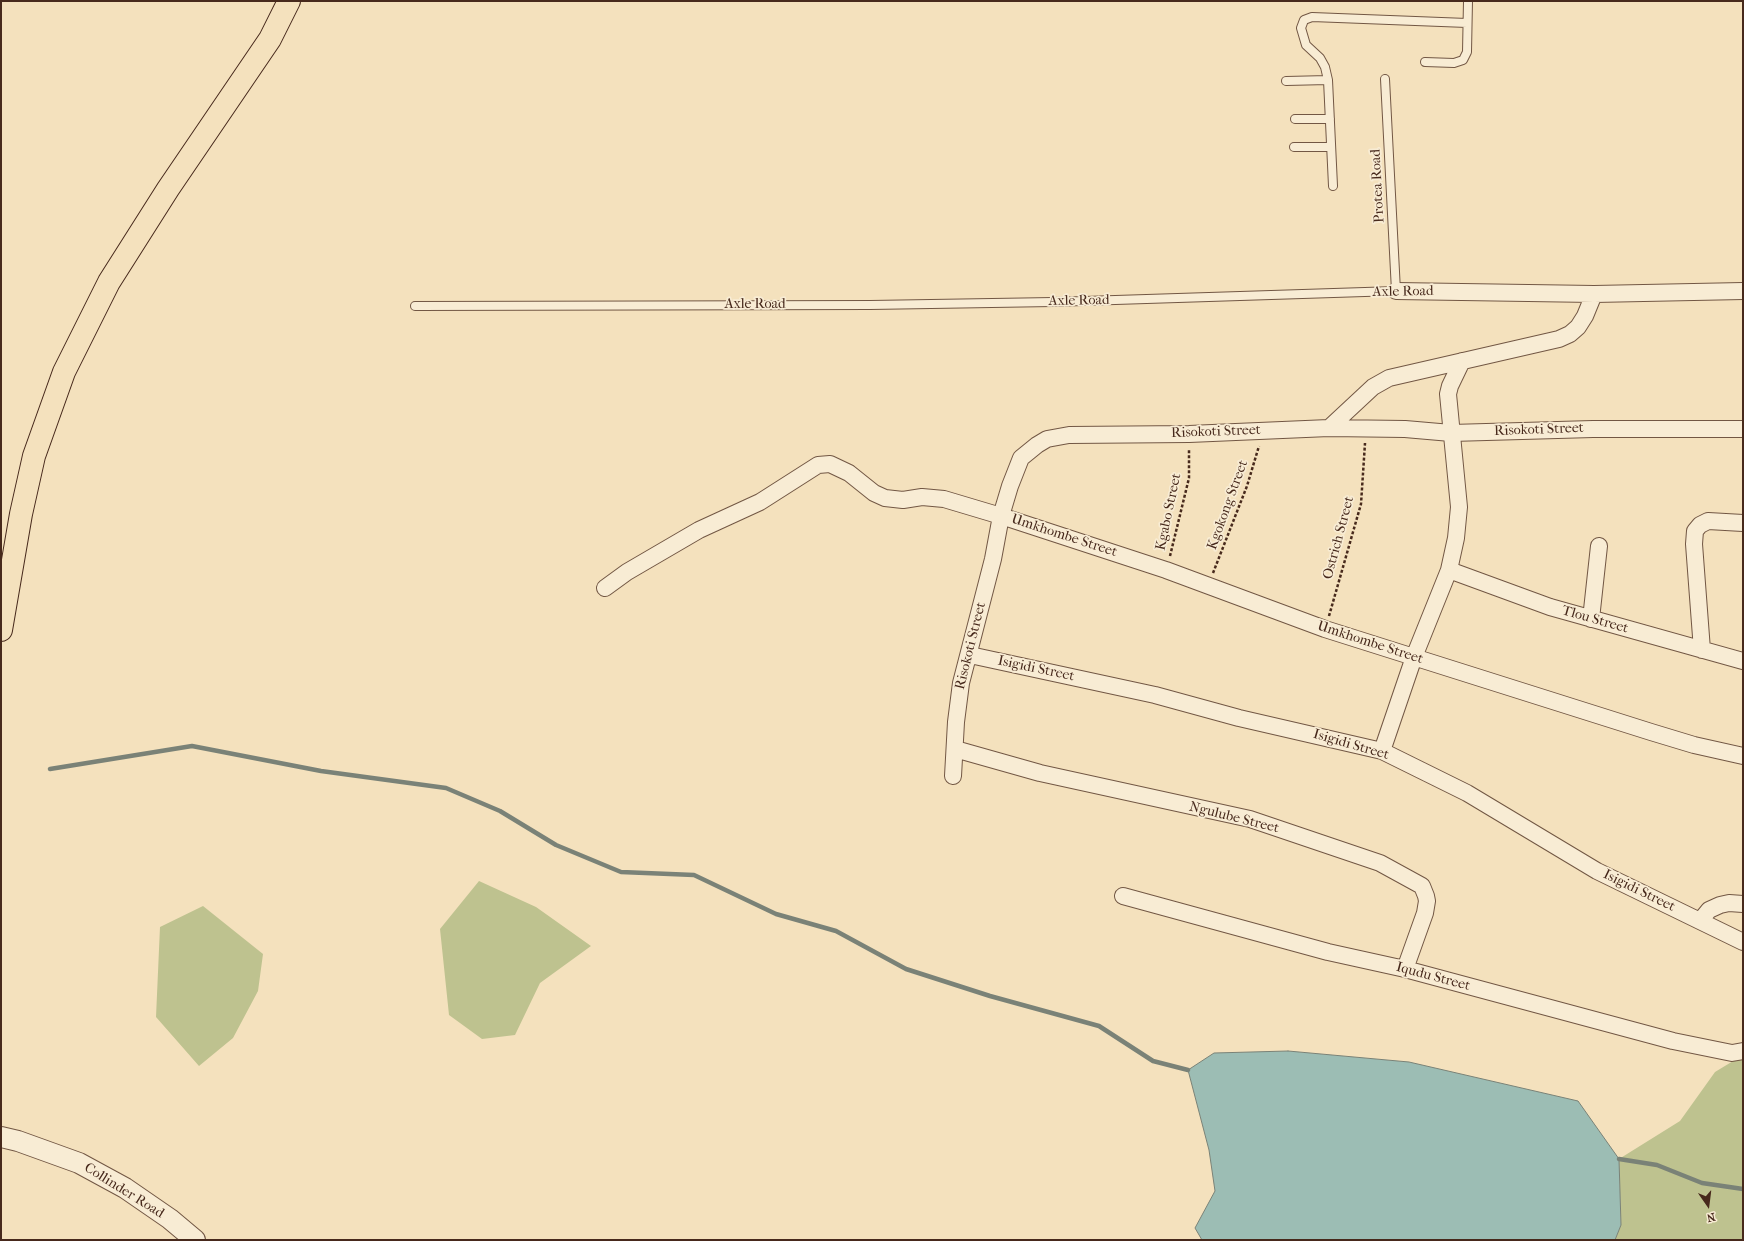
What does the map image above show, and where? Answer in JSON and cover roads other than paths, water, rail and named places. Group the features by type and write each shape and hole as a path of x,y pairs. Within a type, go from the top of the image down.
{"highway":[{"path":"1,630 21,514 34,456 64,372 108,282 168,188 270,39 289,1"}],"street":[{"name":"Axle Road","path":"1396,291 1594,294 1743,291"},
{"path":"1329,428 1381,381 1403,374 1559,339 1570,334 1578,327 1585,316 1594,294"},
{"path":"1382,751 1414,657 1449,570 1456,538 1459,507 1448,394 1450,386 1462,361"},
{"name":"Risokoti Street","path":"953,776 956,722 961,683 970,655 993,559 1001,516 1021,458 1047,439 1069,436 1189,434 1366,427 1451,433 1593,428 1743,428"},
{"name":"Umkhombe Street","path":"605,588 627,572 699,530 760,502 818,465 830,464 849,473 874,493 885,498 903,500 922,497 944,499 1001,516 1166,570 1325,629 1680,740 1743,756"},
{"path":"1702,650 1694,544 1695,531 1700,525 1708,521 1743,523"},
{"path":"1591,619 1599,546"},
{"name":"Tlou Street","path":"1449,570 1550,607 1743,661"},
{"name":"Isigidi Street","path":"970,655 1155,695 1239,718 1382,751 1467,793 1597,870 1743,942"},
{"name":"Ngulube Street","path":"955,749 1040,773 1250,819 1338,847 1387,866 1422,886 1428,901 1405,968"},
{"name":"Iqudu Street","path":"1123,896 1328,952 1405,968 1673,1041 1732,1053 1743,1051"},
{"path":"1700,921 1709,910 1720,905 1729,903 1743,904"},
{"name":"Collinder Road","path":"1,1137 18,1141 79,1163 125,1188 170,1219 195,1240"}],"lane":[{"path":"1425,62 1454,63 1463,60 1467,52 1468,1"},
{"path":"1333,186 1328,80 1325,67 1320,58 1306,45 1301,28 1304,20 1312,17 1467,23"},
{"name":"Protea Road","path":"1386,79 1396,291"},
{"path":"1286,81 1328,80"},
{"path":"1295,119 1330,119"},
{"path":"1294,147 1332,147"},
{"name":"Axle Road","path":"415,306 878,305 1069,302 1396,291"}],"water":[{"path":"1288,1051 1409,1062 1578,1101 1619,1159 1621,1225 1615,1240 1202,1240 1195,1228 1215,1191 1209,1150 1188,1070 1214,1053"}],"waterway":[{"path":"50,769 192,746 321,771 446,788 500,811 556,845 621,872 694,875 776,914 836,931 906,969 990,996 1099,1026 1153,1061 1188,1070"},
{"path":"1619,1159 1657,1165 1702,1183 1743,1189"}]}
